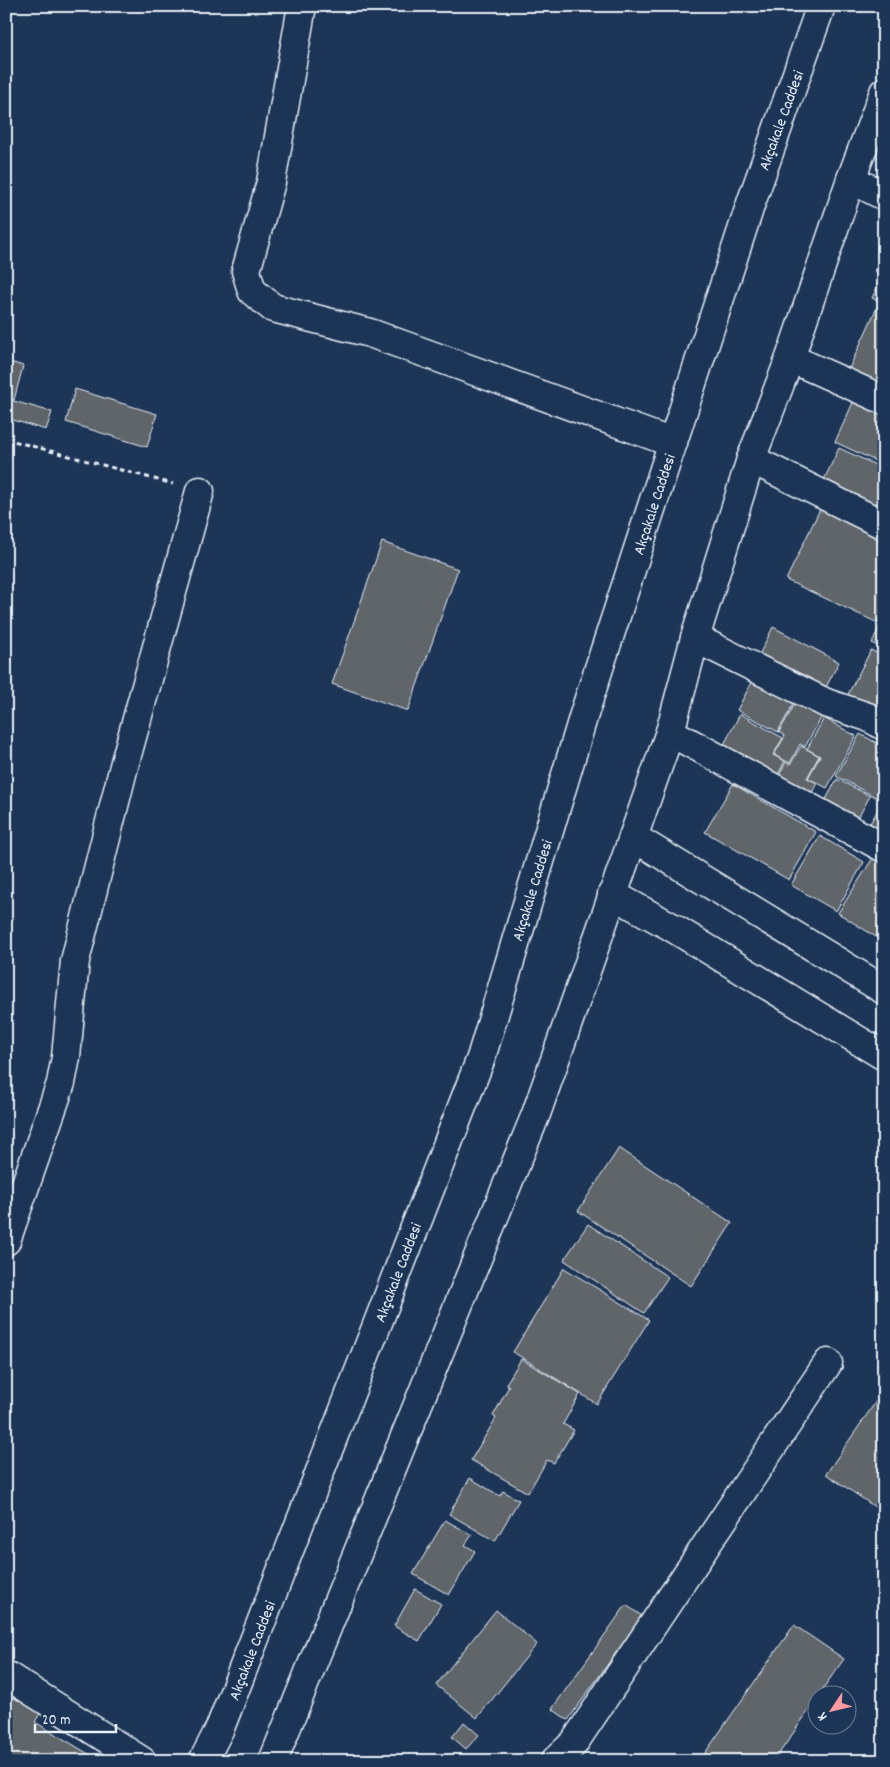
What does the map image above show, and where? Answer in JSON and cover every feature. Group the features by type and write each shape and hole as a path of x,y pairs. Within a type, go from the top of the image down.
{"main road":[{"path":"302,6 271,182 246,271 252,291 273,308 370,333 673,443"},
{"name":"Akçakale Caddesi","path":"204,1761 220,1728 481,1058 585,711 750,203 821,6"},
{"path":"273,1761 536,1114 670,732 696,638 752,459 790,358 851,179 884,92"},
{"path":"851,179 884,196"},
{"path":"790,358 884,400"},
{"path":"752,459 884,525"},
{"path":"6,1241 61,1083 66,1057 75,961 124,766 200,491"},
{"path":"696,638 826,703 868,718 884,726"},
{"path":"670,732 884,848"},
{"path":"634,837 884,990"},
{"path":"612,894 670,926 884,1056"},
{"path":"555,1761 574,1743 828,1363"},
{"path":"6,1675 142,1761"}],"path":[{"path":"6,439 200,491"}],"building":[{"path":"884,250 884,275 875,271"},
{"path":"880,280 884,281 884,303 872,298"},
{"path":"878,305 884,307 884,388 848,371"},
{"path":"7,361 23,366 14,400 6,398"},
{"path":"75,389 157,414 147,447 66,422"},
{"path":"856,396 884,409 884,465 835,442"},
{"path":"10,400 52,412 46,430 6,418"},
{"path":"839,448 884,469 884,513 822,484"},
{"path":"821,507 884,536 884,610 878,623 786,580"},
{"path":"382,542 458,569 408,711 332,684"},
{"path":"884,617 884,649 872,643"},
{"path":"773,627 839,662 822,695 757,659"},
{"path":"871,650 884,657 884,718 846,698"},
{"path":"754,678 795,701 778,732 737,710"},
{"path":"799,697 825,711 805,747 800,744 790,763 774,755 785,736 779,732"},
{"path":"740,714 783,738 773,755 785,761 774,782 720,752"},
{"path":"824,718 856,736 827,788 808,778 820,756 807,749"},
{"path":"860,734 884,747 884,795 881,800 836,776"},
{"path":"801,746 819,756 807,778 817,783 808,801 775,783 786,762 790,765"},
{"path":"837,779 870,796 857,820 824,803"},
{"path":"733,784 816,832 789,880 705,832"},
{"path":"884,799 884,835 868,827"},
{"path":"820,836 864,862 836,911 791,885"},
{"path":"878,850 884,854 884,942 838,913"},
{"path":"619,1148 732,1223 691,1286 578,1211"},
{"path":"588,1224 668,1277 644,1313 564,1260"},
{"path":"564,1268 649,1320 597,1404 513,1352"},
{"path":"521,1359 580,1394 563,1424 574,1430 554,1463 547,1460 528,1493 471,1460 496,1418 493,1416 509,1386 506,1384"},
{"path":"877,1400 884,1404 884,1513 826,1474"},
{"path":"470,1478 500,1496 503,1491 519,1500 495,1541 449,1514"},
{"path":"445,1520 472,1535 465,1545 475,1551 449,1595 413,1574"},
{"path":"415,1589 441,1604 419,1641 394,1626"},
{"path":"626,1605 642,1616 568,1720 552,1709"},
{"path":"496,1610 537,1644 477,1718 436,1685"},
{"path":"794,1625 844,1659 826,1684 808,1684 808,1712 774,1761 710,1761 703,1756"},
{"path":"6,1682 45,1705 35,1722 92,1756 89,1761 6,1761"},
{"path":"464,1722 479,1735 466,1749 452,1737"}]}
